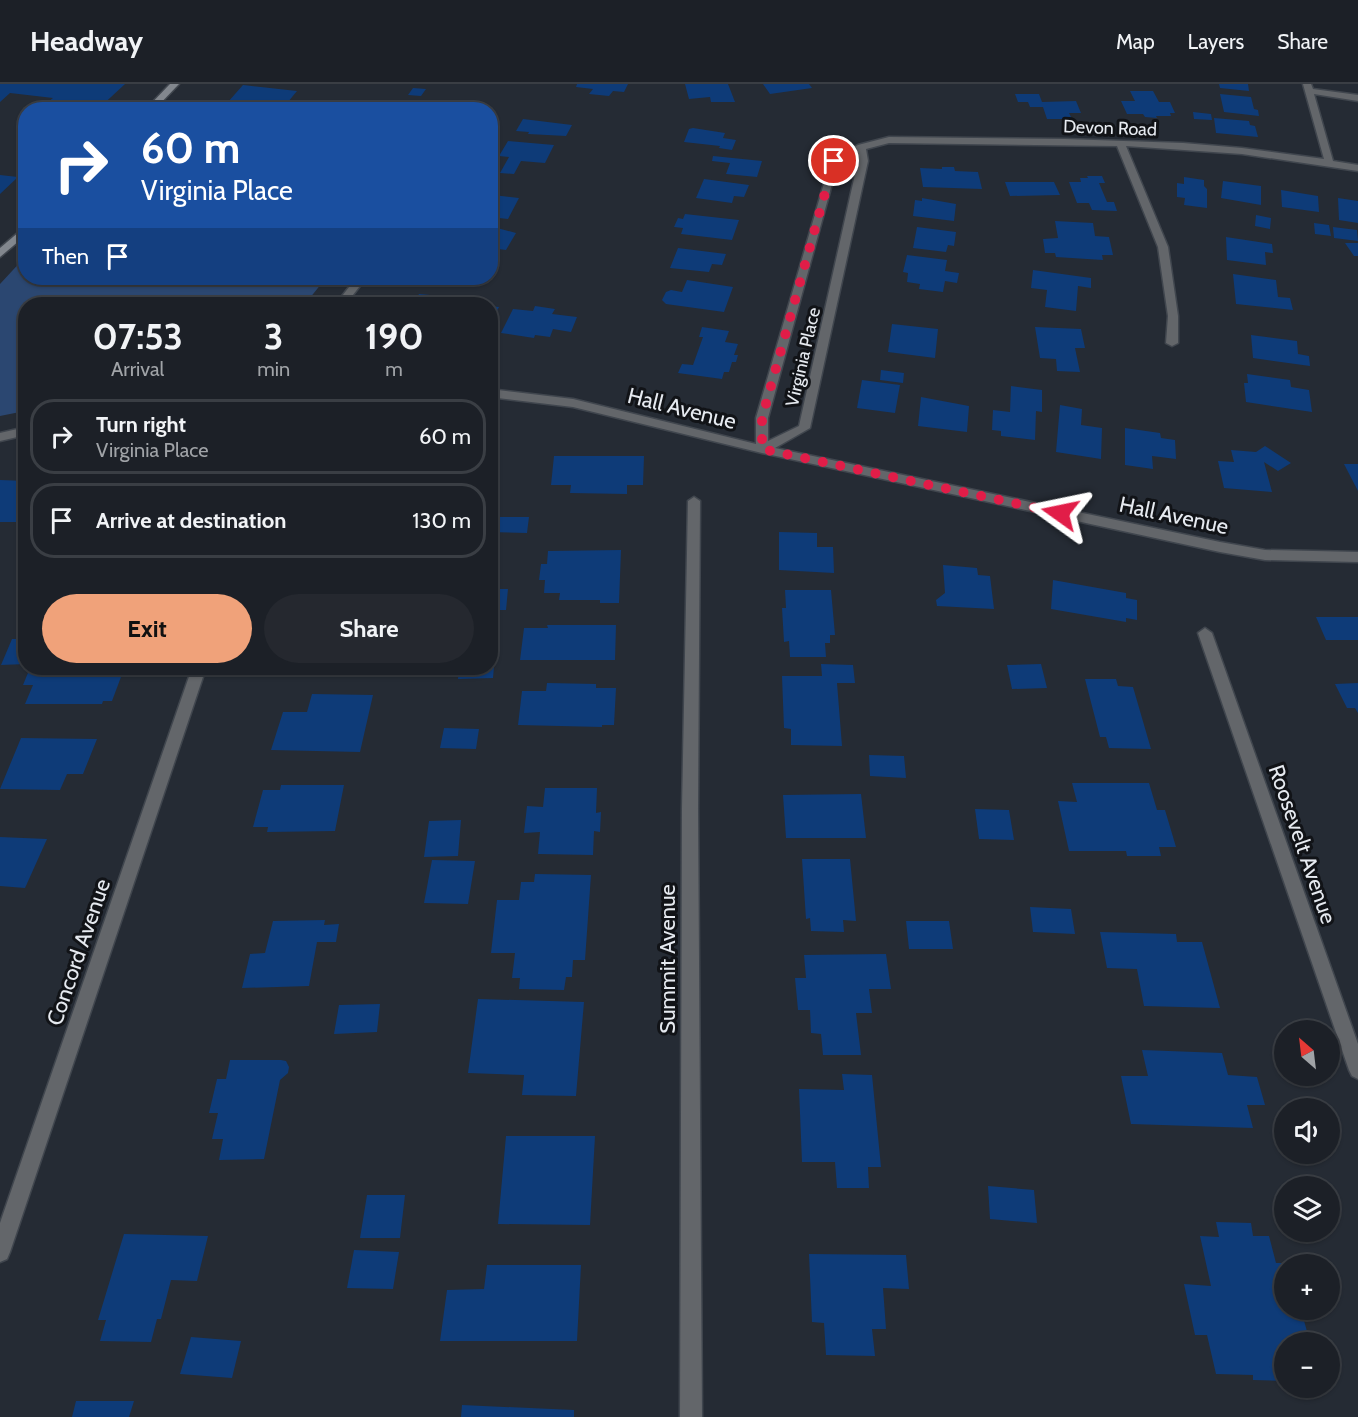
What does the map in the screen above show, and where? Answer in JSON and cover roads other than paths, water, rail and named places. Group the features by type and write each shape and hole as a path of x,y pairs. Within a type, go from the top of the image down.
{"street":[{"path":"157,102 175,84"},
{"path":"1329,162 1308,88 1358,98"},
{"name":"Devon Road","path":"861,147 871,142 889,140 1120,143 1288,156 1358,168"},
{"path":"1120,143 1163,247 1173,316 1172,343"},
{"name":"Virginia Place","path":"861,147 863,161 804,428 762,449 762,418 834,161 861,147"},
{"path":"0,254 18,237"},
{"path":"346,297 356,285"},
{"name":"Hall Avenue","path":"498,394 573,403 762,449 1220,547 1264,555 1358,557"},
{"path":"0,437 18,433"},
{"name":"Summit Avenue","path":"691,1417 690,809 694,501"},
{"name":"Roosevelt Avenue","path":"1205,633 1358,1070"},
{"name":"Concord Avenue","path":"0,1252 197,675"}]}
